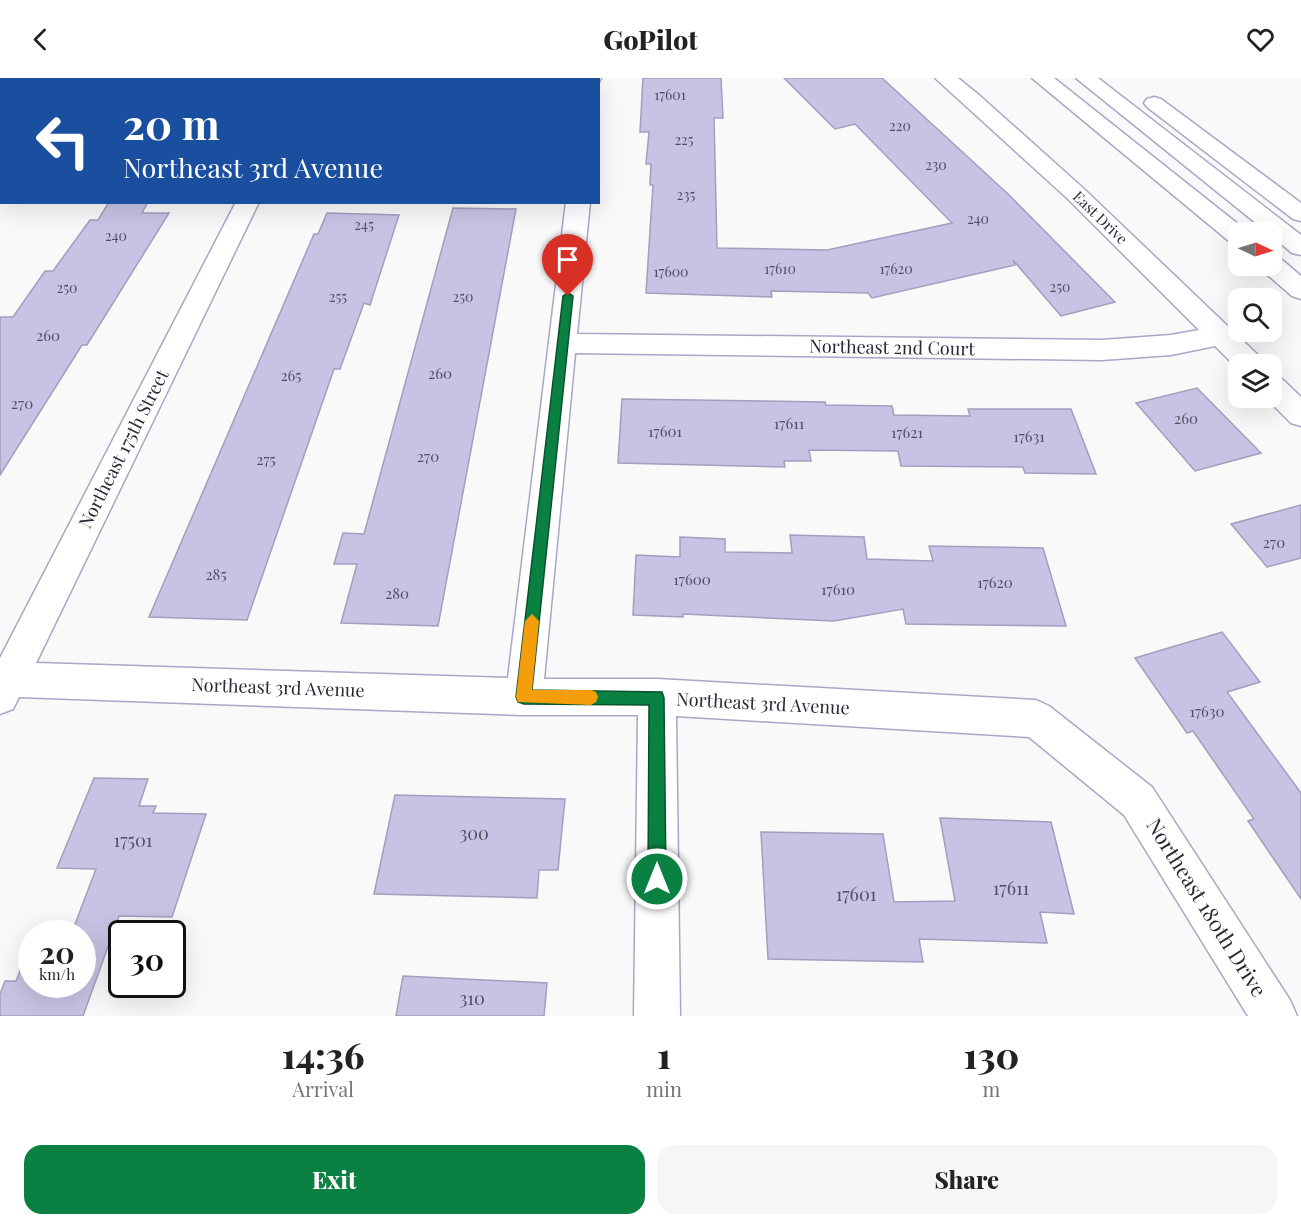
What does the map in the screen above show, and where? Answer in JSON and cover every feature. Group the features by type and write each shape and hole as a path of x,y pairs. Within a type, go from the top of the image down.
{"main road":[{"name":"East Drive","path":"945,78 972,99 1067,186 1240,354"},
{"path":"1042,78 1228,228"},
{"path":"1086,78 1301,247"},
{"path":"1118,78 1198,134 1301,214"},
{"path":"1162,84 1180,97"},
{"name":"Northeast 175th Street","path":"3,684 247,204"},
{"path":"524,697 578,204"},
{"path":"1282,274 1301,290"},
{"name":"Northeast 2nd Court","path":"563,344 1102,350 1171,345 1220,335"},
{"path":"1282,396 1301,415"},
{"name":"Northeast 3rd Avenue","path":"3,684 524,697 657,698 1036,719 1138,801"},
{"path":"657,698 657,1016"},
{"name":"Northeast 180th Drive","path":"1138,801 1274,1016"}],"building":[{"path":"643,78 721,78 723,118 714,118 717,248 827,250 952,223 855,124 835,129 784,78 882,78 1007,193 1115,302 1061,316 1013,260 1015,265 872,298 868,293 771,291 772,297 646,293 653,185 650,185 651,164 646,164 649,132 640,132"},
{"path":"108,204 147,204 142,213 169,213 87,345 82,345 0,475 0,317 13,317 45,271 53,271 90,220 98,220"},
{"path":"453,208 516,209 438,626 341,623 357,564 334,564 343,533 364,534"},
{"path":"327,213 399,215 370,305 364,303 340,369 334,369 247,620 149,617 314,234 318,234"},
{"path":"1197,388 1261,453 1195,471 1136,403"},
{"path":"622,399 825,402 826,405 892,406 894,415 970,416 968,409 1071,409 1096,474 1025,473 1023,467 901,466 898,451 809,450 811,461 784,461 785,467 618,463"},
{"path":"1301,505 1301,558 1267,567 1231,524"},
{"path":"790,535 864,537 867,559 933,561 929,546 1043,548 1066,626 906,624 903,609 834,621 683,614 683,617 633,615 636,555 680,557 680,537 725,539 725,552 792,553"},
{"path":"1222,632 1260,682 1227,692 1301,793 1301,899 1248,821 1254,819 1193,731 1187,733 1135,658"},
{"path":"94,778 148,779 139,806 156,806 153,813 206,814 172,917 119,916 118,920 108,920 108,947 96,980 96,920 77,920 96,869 57,868"},
{"path":"395,795 565,799 558,870 539,870 537,898 374,894"},
{"path":"940,818 1051,822 1074,914 1040,912 1047,943 919,939 923,962 768,959 761,832 883,834 894,902 955,901"},
{"path":"18,976 18,998 89,998 83,1016 0,1016 0,994 5,981 16,981"},
{"path":"403,976 547,983 544,1016 396,1016"}],"slow traffic":[{"path":"532,621 524,697 591,697"}],"route":[{"path":"568,296 524,697 657,698 657,879"}]}
